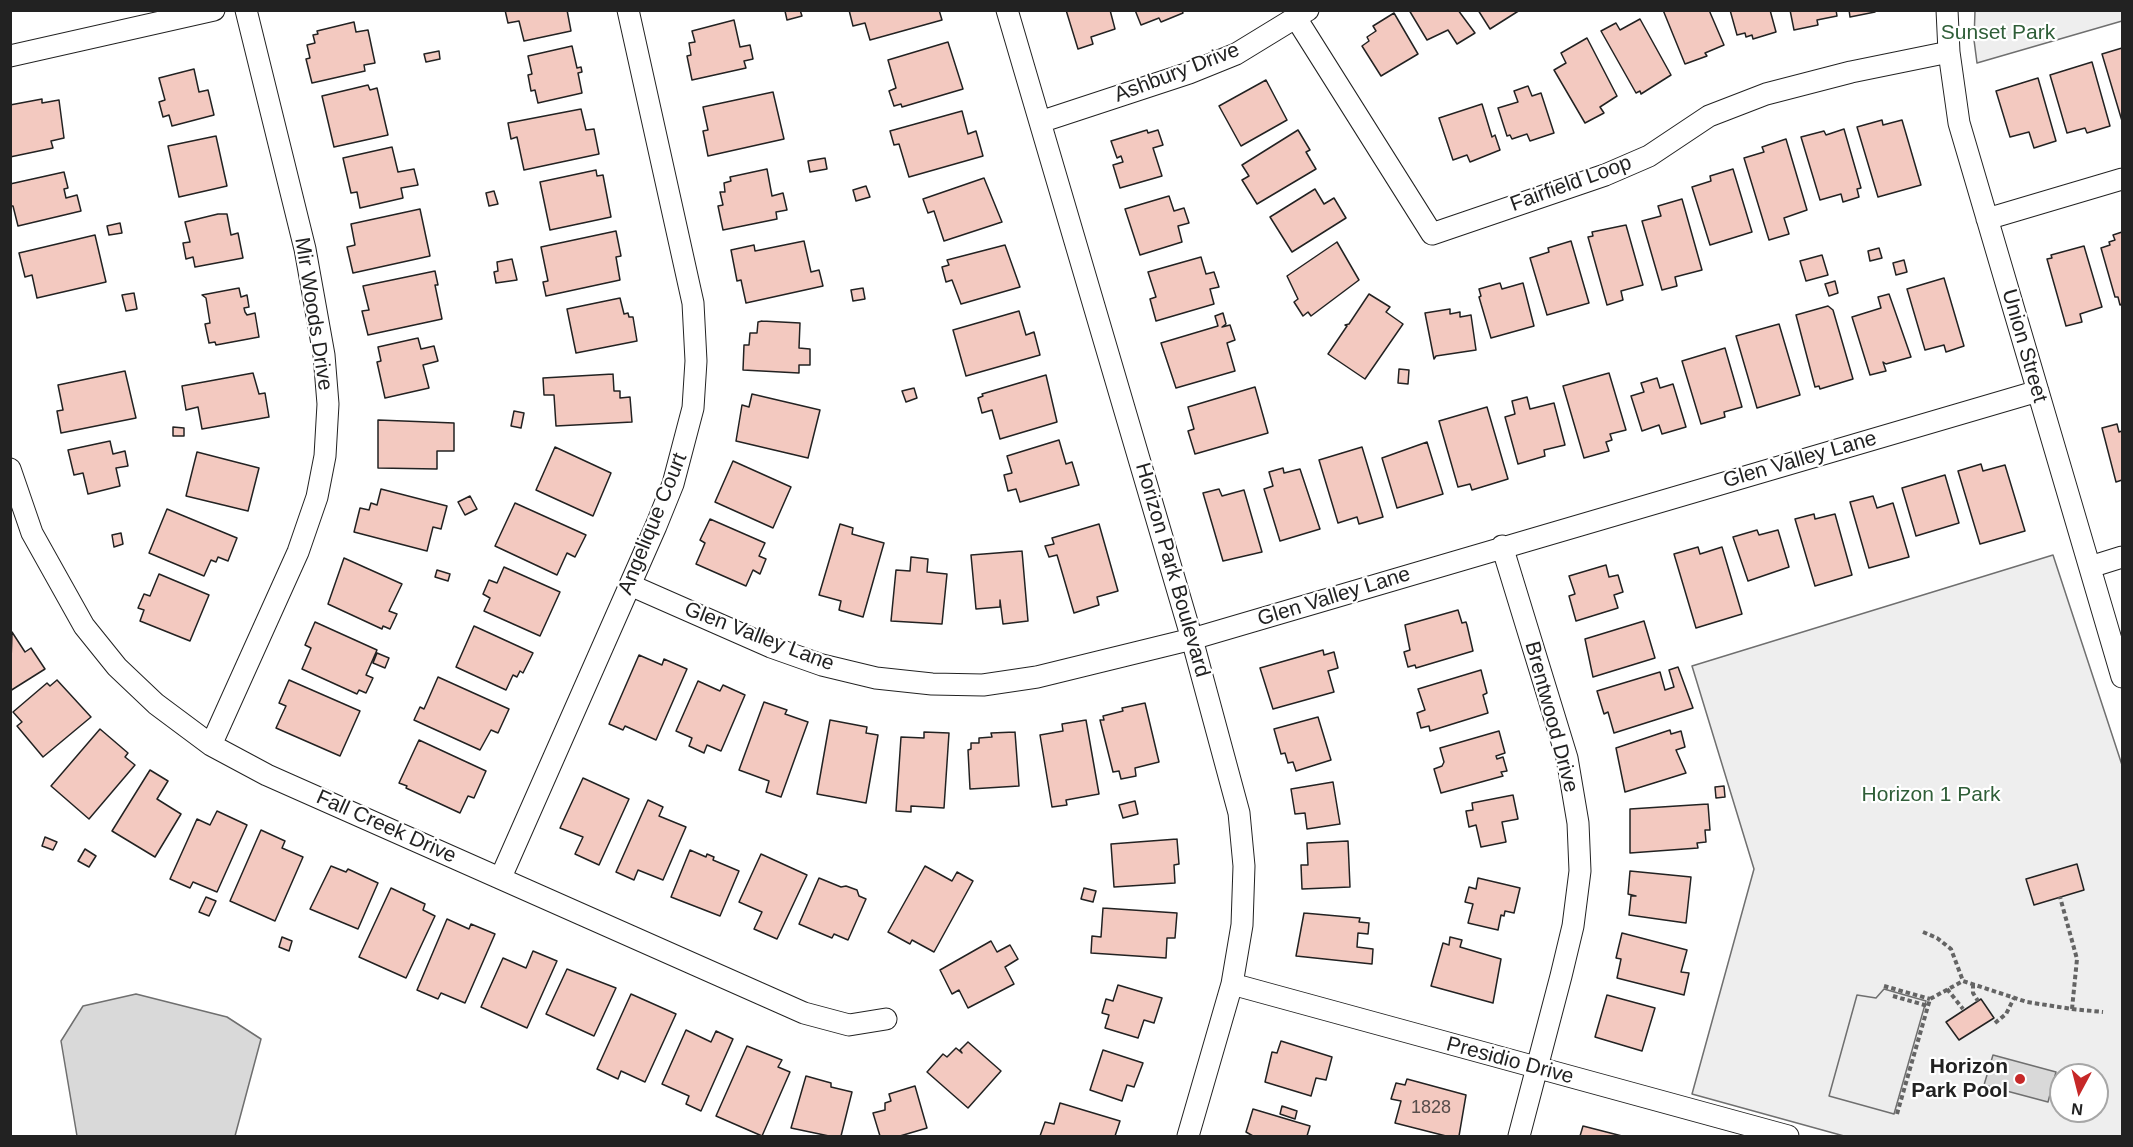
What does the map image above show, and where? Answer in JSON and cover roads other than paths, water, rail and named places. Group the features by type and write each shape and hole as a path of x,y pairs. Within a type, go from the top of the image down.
{"street":[{"path":"10,56 214,10"},
{"name":"Mir Woods Drive","path":"211,745 306,530 317,496 325,456 328,414 324,355 304,249 246,10"},
{"name":"Angelique Court","path":"501,877 673,484 693,408 696,361 693,303 628,10"},
{"name":"Horizon Park Boulevard","path":"1007,10 1192,639 1239,813 1244,866 1242,925 1232,984 1188,1137"},
{"name":"Union Street","path":"1947,10 1948,52 1959,123 2122,677"},
{"name":"Ashbury Drive","path":"1040,122 1189,73 1236,54 1302,14"},
{"name":"Fairfield Loop","path":"1302,14 1432,234 1605,176 1649,156 1709,116 1766,94 1851,72 1948,52"},
{"path":"1987,219 2122,179"},
{"name":"Glen Valley Lane","path":"630,585 771,647 822,665 876,678 932,684 983,685 1037,677 1192,639 1502,546 2038,391"},
{"name":"Fall Creek Drive","path":"10,469 32,533 84,626 117,668 156,704 211,745 267,775 804,1013 849,1025 886,1019"},
{"name":"Brentwood Drive","path":"1502,546 1567,758 1578,823 1580,871 1573,926 1519,1137"},
{"path":"2090,567 2122,557"},
{"name":"Presidio Drive","path":"1232,984 1788,1137"}],"place":[{"name":"Horizon Park Pool","path":"2020,1079"}],"park label":[{"name":"Sunset Park","path":"1998,33"},
{"name":"Horizon 1 Park","path":"1931,795"}]}
